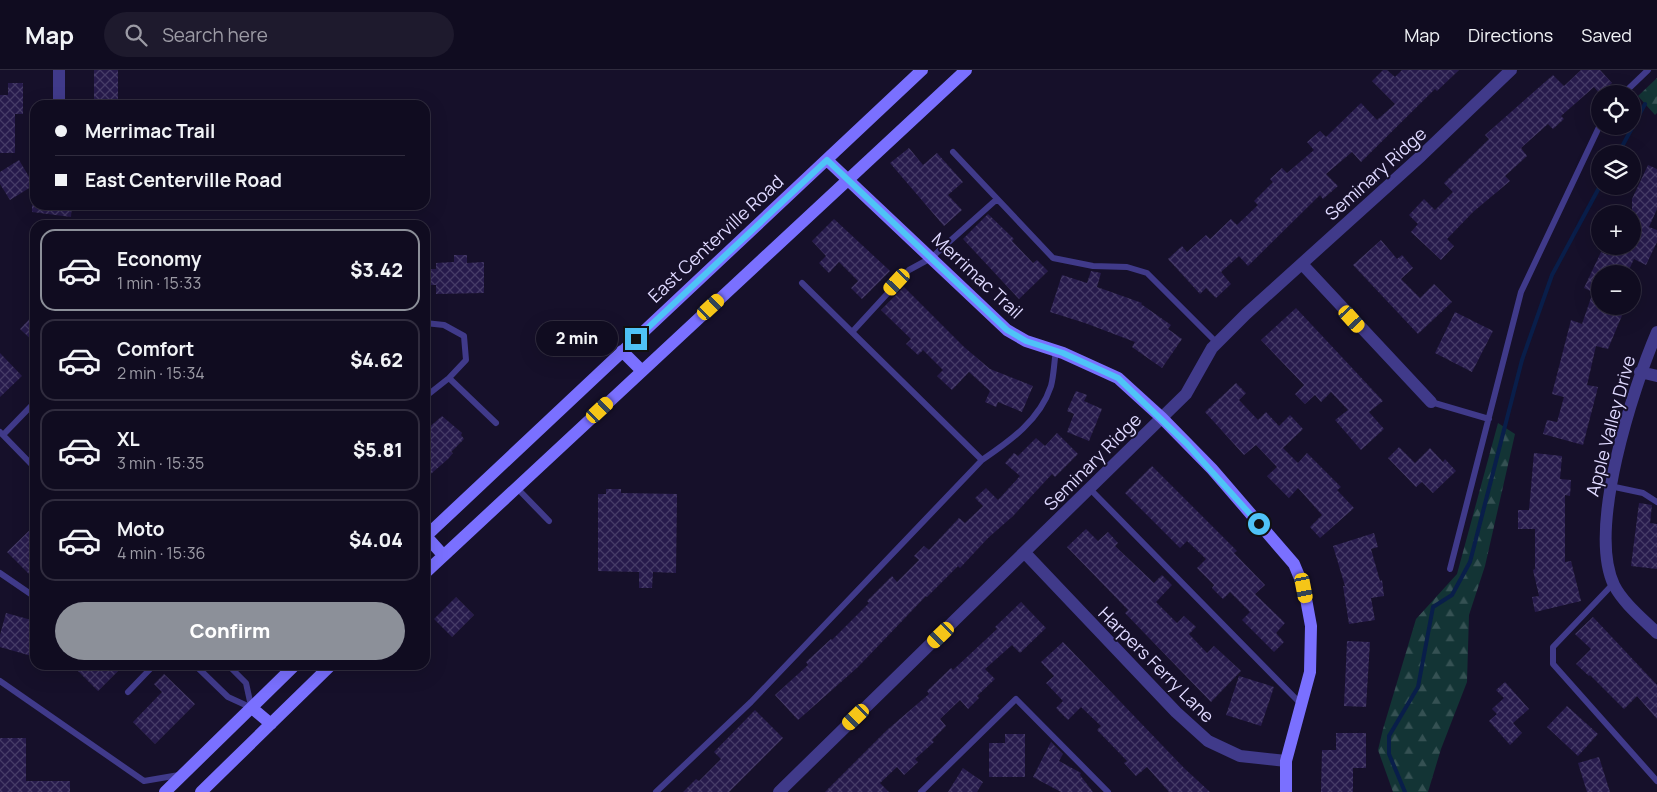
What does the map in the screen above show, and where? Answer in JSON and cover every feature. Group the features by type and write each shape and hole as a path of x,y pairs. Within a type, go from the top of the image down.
{"main road":[{"name":"East Centerville Road","path":"430,531 922,70"},
{"path":"430,568 966,70"},
{"name":"Merrimac Trail","path":"827,160 1007,330 1026,341 1056,351 1118,378 1162,418 1212,469 1294,564 1304,588 1311,626 1310,672 1286,762 1286,792"},
{"path":"622,352 642,371"},
{"path":"430,541 443,555"},
{"path":"165,792 290,670"},
{"path":"201,792 326,670"},
{"path":"252,708 270,724"}],"street":[{"path":"59,70 59,100"},
{"name":"Seminary Ridge","path":"779,792 1186,394 1217,343 1422,156 1511,70"},
{"path":"1302,264 1431,402"},
{"name":"Apple Valley Drive","path":"1657,332 1640,372 1610,486 1606,541 1613,584 1620,595 1657,633"},
{"path":"1640,372 1657,376"},
{"name":"Harpers Ferry Lane","path":"1025,553 1115,650 1176,712 1208,741 1240,756 1286,762"}],"lane":[{"path":"1632,85 1648,70"},
{"path":"1450,569 1521,292 1595,135"},
{"path":"953,152 1053,258 1093,266 1127,267 1147,274 1217,343"},
{"path":"853,331 908,270 931,258 997,199"},
{"path":"802,284 853,331 982,460"},
{"path":"430,324 444,325 464,336 466,360 449,378 430,393"},
{"path":"656,792 751,702 982,460 1022,432 1050,387 1056,351"},
{"path":"449,378 496,423"},
{"path":"1431,402 1489,419"},
{"path":"30,407 1,433 30,463"},
{"path":"1610,486 1643,493 1657,502"},
{"path":"516,487 549,521"},
{"path":"1090,489 1301,704"},
{"path":"0,573 30,594"},
{"path":"1613,584 1553,647 1553,664 1657,781"},
{"path":"128,692 149,670"},
{"path":"200,670 228,696 252,708"},
{"path":"233,670 246,683 252,708"},
{"path":"0,681 144,781 183,774"},
{"path":"921,792 1016,698 1108,792"}],"green space":[{"path":"1657,78 1657,113 1655,115 1641,99 1641,93"},
{"path":"1498,423 1515,434 1485,566 1469,615 1467,682 1441,749 1428,792 1393,792 1378,750 1383,729 1416,619 1457,574"}],"building":[{"path":"94,70 118,70 118,100 94,100"},
{"path":"1383,70 1387,70 1395,77 1402,70 1459,70 1437,91 1435,89 1361,162 1352,152 1326,174 1338,186 1323,199 1320,195 1248,266 1239,256 1221,272 1231,284 1216,298 1206,288 1200,294 1168,259 1182,246 1187,252 1206,235 1210,239 1231,219 1237,225 1258,205 1254,201 1273,182 1270,179 1282,168 1287,173 1314,150 1307,142 1320,131 1326,137 1361,103 1377,120 1395,104 1372,81"},
{"path":"1581,70 1600,70 1612,83 1610,85 1591,85 1591,90 1561,116 1564,119 1553,129 1548,124 1521,148 1527,156 1505,176 1510,181 1473,212 1447,239 1454,246 1441,260 1411,232 1418,224 1409,215 1424,199 1435,210 1453,192 1444,183 1489,139 1485,135 1553,75 1564,86"},
{"path":"8,83 23,83 23,114 15,114 15,153 0,153 0,95 8,95"},
{"path":"909,148 923,165 937,153 963,182 948,195 962,210 944,226 890,163"},
{"path":"19,160 30,178 30,188 10,200 0,184 0,172"},
{"path":"1648,165 1657,169 1657,209 1649,227 1657,230 1657,242 1646,265 1634,259 1631,265 1595,265 1600,255 1641,255 1641,205 1632,205 1632,199 1634,195 1641,195 1641,180"},
{"path":"32,210 72,210 71,217 32,212"},
{"path":"988,214 1014,239 1012,241 1033,263 1037,260 1048,271 1019,299 963,239"},
{"path":"834,219 890,271 862,299 851,288 858,281 839,262 829,273 819,263 826,256 812,241"},
{"path":"1381,240 1397,259 1402,255 1413,268 1401,279 1420,298 1434,284 1452,302 1418,334 1353,265"},
{"path":"454,255 467,255 467,263 484,262 484,293 436,294 436,285 430,285 430,269 436,269 436,263 454,262"},
{"path":"1091,271 1101,273 1097,287 1142,303 1171,325 1168,329 1182,339 1162,368 1132,347 1135,342 1050,312 1062,275 1087,283"},
{"path":"1591,273 1591,291 1584,288"},
{"path":"904,287 964,347 990,369 1033,386 1022,412 998,402 996,407 985,402 990,391 969,372 952,390 937,376 943,370 923,350 918,355 906,344 911,339 881,310"},
{"path":"1591,298 1591,315 1622,315 1608,349 1596,346 1587,385 1598,387 1583,445 1543,434 1547,420 1557,422 1564,397 1552,394 1571,320 1582,324"},
{"path":"1296,308 1383,401 1369,412 1384,429 1361,450 1335,420 1348,410 1331,392 1321,402 1315,395 1305,404 1295,394 1304,385 1261,340"},
{"path":"1455,312 1493,331 1472,372 1435,353"},
{"path":"30,318 30,338 20,329"},
{"path":"0,353 22,376 0,397"},
{"path":"1236,383 1246,393 1239,400 1258,420 1266,412 1279,426 1290,415 1303,429 1283,448 1298,463 1307,453 1341,487 1337,490 1354,508 1320,538 1310,527 1322,515 1298,488 1289,498 1267,476 1277,467 1256,445 1244,455 1205,412"},
{"path":"1076,391 1087,395 1084,401 1102,409 1089,441 1067,432 1074,414 1067,411"},
{"path":"442,416 462,433 461,435 464,439 451,452 453,453 448,459 430,475 430,427"},
{"path":"1057,433 1078,454 1055,477 1052,474 1013,516 988,538 960,568 958,566 926,596 858,667 798,720 775,695 808,665 806,662 832,640 869,603 867,601 892,576 897,582 919,560 914,556 924,546 929,550 959,518 965,523 983,506 975,498 986,488 998,500 1020,476 1005,463 1014,453 1018,456 1036,438 1045,446"},
{"path":"1399,447 1415,463 1430,448 1443,462 1445,459 1456,471 1433,493 1422,482 1416,487 1388,458"},
{"path":"1534,453 1562,456 1560,479 1571,480 1570,496 1565,495 1565,562 1571,561 1581,601 1535,612 1532,597 1539,596 1533,570 1535,569 1535,529 1518,529 1518,510 1529,510"},
{"path":"1152,466 1237,551 1234,553 1265,585 1255,594 1285,623 1276,633 1284,642 1274,652 1242,620 1250,612 1230,592 1223,599 1212,588 1214,585 1197,568 1206,559 1187,541 1180,548 1125,493"},
{"path":"606,489 621,489 621,493 677,494 676,573 653,572 652,588 639,588 639,572 598,571 598,494 606,494"},
{"path":"1639,503 1652,505 1650,523 1657,524 1657,569 1631,566"},
{"path":"1086,529 1098,541 1108,532 1118,543 1115,546 1154,583 1162,575 1172,585 1156,602 1177,623 1184,616 1196,627 1189,634 1207,653 1214,646 1241,671 1211,702 1125,613 1128,610 1067,547"},
{"path":"30,530 30,575 7,552"},
{"path":"1374,533 1378,547 1371,549 1380,581 1382,580 1384,596 1371,598 1375,620 1349,624 1343,586 1345,586 1333,546"},
{"path":"456,597 474,615 452,637 434,619"},
{"path":"1021,602 1046,628 1020,653 1012,645 985,669 995,679 977,696 979,698 968,709 960,700 940,719 946,726 932,740 934,742 915,759 918,762 904,775 897,767 880,783 889,792 825,792 887,730 929,694 927,691 951,668 953,670 997,629 995,627"},
{"path":"6,613 30,620 30,656 0,647 0,635"},
{"path":"1593,617 1657,685 1657,719 1637,696 1624,709 1590,675 1576,664 1591,649 1575,634"},
{"path":"1347,641 1370,642 1366,707 1344,706"},
{"path":"1063,642 1184,768 1210,792 1169,792 1147,767 1136,776 1124,763 1127,761 1097,730 1101,726 1081,707 1068,720 1056,708 1063,701 1046,683 1054,676 1041,662"},
{"path":"77,670 119,670 98,691"},
{"path":"164,674 195,704 155,744 133,722 162,692 154,684"},
{"path":"1239,676 1274,687 1261,726 1226,715"},
{"path":"1505,682 1529,709 1513,723 1522,733 1510,745 1489,721 1497,714 1492,709 1504,698 1496,690"},
{"path":"1567,706 1598,734 1578,756 1547,727"},
{"path":"755,710 783,738 729,792 683,792 696,779 699,781 721,759 714,752"},
{"path":"1336,733 1366,733 1366,768 1353,768 1353,792 1321,792 1322,750 1336,750"},
{"path":"1005,734 1025,734 1025,777 989,777 989,743 1005,743"},
{"path":"0,738 26,738 26,781 70,781 70,792 0,792"},
{"path":"1051,742 1063,754 1059,761 1081,773 1080,775 1093,792 1061,792 1033,777"},
{"path":"1599,757 1610,792 1587,792 1578,763"},
{"path":"963,768 983,782 977,792 948,792"}],"waterway":[{"path":"1623,145 1645,104"},
{"path":"1405,792 1389,754 1389,736 1418,687 1433,607 1452,595 1470,562 1522,360 1552,275 1595,195"}],"route":[{"path":"636,339 827,160 1007,330 1026,341 1063,353 1118,378 1162,418 1212,469 1259,524"}]}
